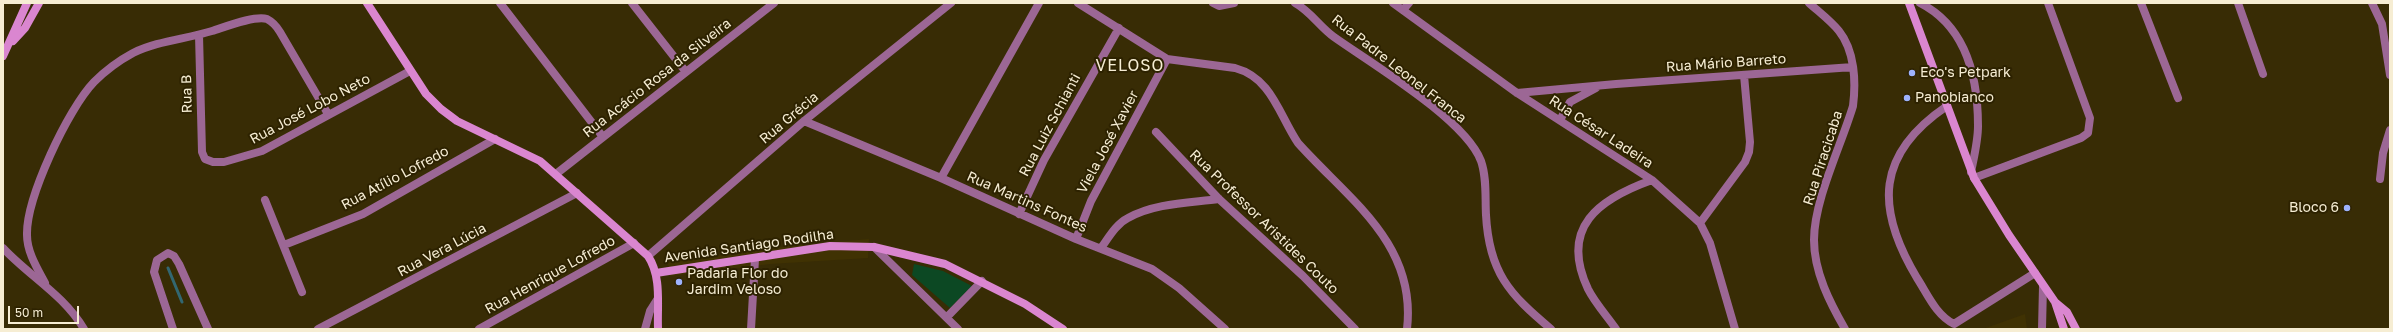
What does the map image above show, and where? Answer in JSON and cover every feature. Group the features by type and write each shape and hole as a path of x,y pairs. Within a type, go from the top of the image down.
{"main road":[{"path":"3,56 9,46 27,3"},
{"path":"9,46 25,28 39,3"},
{"name":"Avenida Santiago Rodilha","path":"367,3 426,94 441,109 457,121 540,161 648,256 656,273 755,259 830,246 874,247 944,264 982,281 1025,304 1063,329"},
{"path":"1909,3 1973,175 2009,236 2055,302 2067,312 2076,329"},
{"path":"656,273 658,290 656,300 658,329"},
{"path":"2055,302 2064,329"}],"street":[{"path":"500,3 603,137"},
{"path":"633,3 686,72"},
{"name":"Rua Acácio Rosa da Silveira","path":"556,174 774,3"},
{"name":"Rua Grécia","path":"648,256 804,121 951,3"},
{"path":"941,178 1039,3"},
{"path":"1078,3 1167,59 1235,68 1245,71 1260,81 1278,104 1298,143 1370,216 1385,236 1404,280 1408,329"},
{"path":"1212,3 1219,6 1234,3"},
{"name":"Rua Padre Leonel Franca","path":"1295,3 1332,36 1447,119 1467,138 1476,150 1484,175 1487,230 1495,266 1518,298 1551,329"},
{"name":"Rua César Ladeira","path":"1393,3 1517,93 1652,180 1700,223 1710,243 1735,329"},
{"path":"1403,10 1409,3"},
{"path":"1920,3 1940,16 1952,28 1966,51 1973,73 1978,127 1973,175 2081,138 2088,133 2090,118 2048,3"},
{"path":"2142,3 2178,98"},
{"path":"2238,3 2264,74"},
{"path":"2372,3 2382,24 2390,75"},
{"name":"Rua Piracicaba","path":"1810,4 1839,31 1847,45 1853,67 1855,91 1853,106 1823,195 1815,225 1814,241 1815,255 1825,288 1845,329"},
{"path":"44,283 28,247 28,223 32,201 51,155 82,99 94,82 133,53 148,47 199,35 258,18 270,21 280,32 328,114"},
{"name":"Rua Luiz Schianti","path":"1019,214 1044,160 1119,28"},
{"name":"Rua B","path":"199,35 202,152"},
{"name":"Viela José Xavier","path":"1076,239 1090,201 1167,59"},
{"name":"Rua Mário Barreto","path":"1517,93 1853,67"},
{"name":"Rua José Lobo Neto","path":"202,152 205,159 213,162 246,157 262,151 410,71"},
{"path":"1700,223 1745,162 1749,152 1750,142 1744,75"},
{"name":"Rua Mário Barreto","path":"1560,120 1570,102 1600,86"},
{"path":"1947,106 1910,137 1900,151 1890,181 1888,199 1890,214 1908,262 1942,318 1954,324 2035,273"},
{"name":"Rua Martins Fontes","path":"804,121 941,178 1076,239 1152,269 1179,288 1226,329"},
{"path":"2380,179 2383,153 2390,130"},
{"name":"Rua Professor Aristides Couto","path":"1156,132 1219,199 1303,276 1351,328"},
{"name":"Rua Atílio Lofredo","path":"284,245 363,214 495,139"},
{"path":"1616,329 1589,290 1582,273 1578,253 1580,235 1585,224 1609,199 1623,191 1652,180"},
{"name":"Rua Vera Lúcia","path":"318,329 577,193"},
{"path":"1101,248 1115,228 1133,216 1174,204 1219,199"},
{"path":"265,200 302,292"},
{"name":"Rua Henrique Lofredo","path":"479,329 634,243"},
{"path":"874,247 958,329"},
{"path":"3,248 44,283 79,320 84,329"},
{"path":"174,329 154,272 157,260 168,253 174,256 179,264 208,329"},
{"path":"752,329 755,259"},
{"path":"946,317 982,281"},
{"path":"2042,329 2044,286"},
{"path":"645,329 650,311 656,300"}],"shaded area":[{"path":"869,239 868,258 770,264 670,276 668,263 770,248"},
{"path":"2025,314 2027,329 1983,329"}],"green space":[{"path":"914,264 943,271 972,286 950,308 912,275"}],"waterway":[{"path":"168,268 182,302"}],"place":[{"name":"Eco's Petpark","path":"1912,73"},
{"name":"Panobianco","path":"1907,98"},
{"name":"Bloco 6","path":"2347,208"},
{"name":"Padaria Flor do Jardim Veloso","path":"679,282"}],"district":[{"name":"VELOSO","path":"1130,66"}]}
